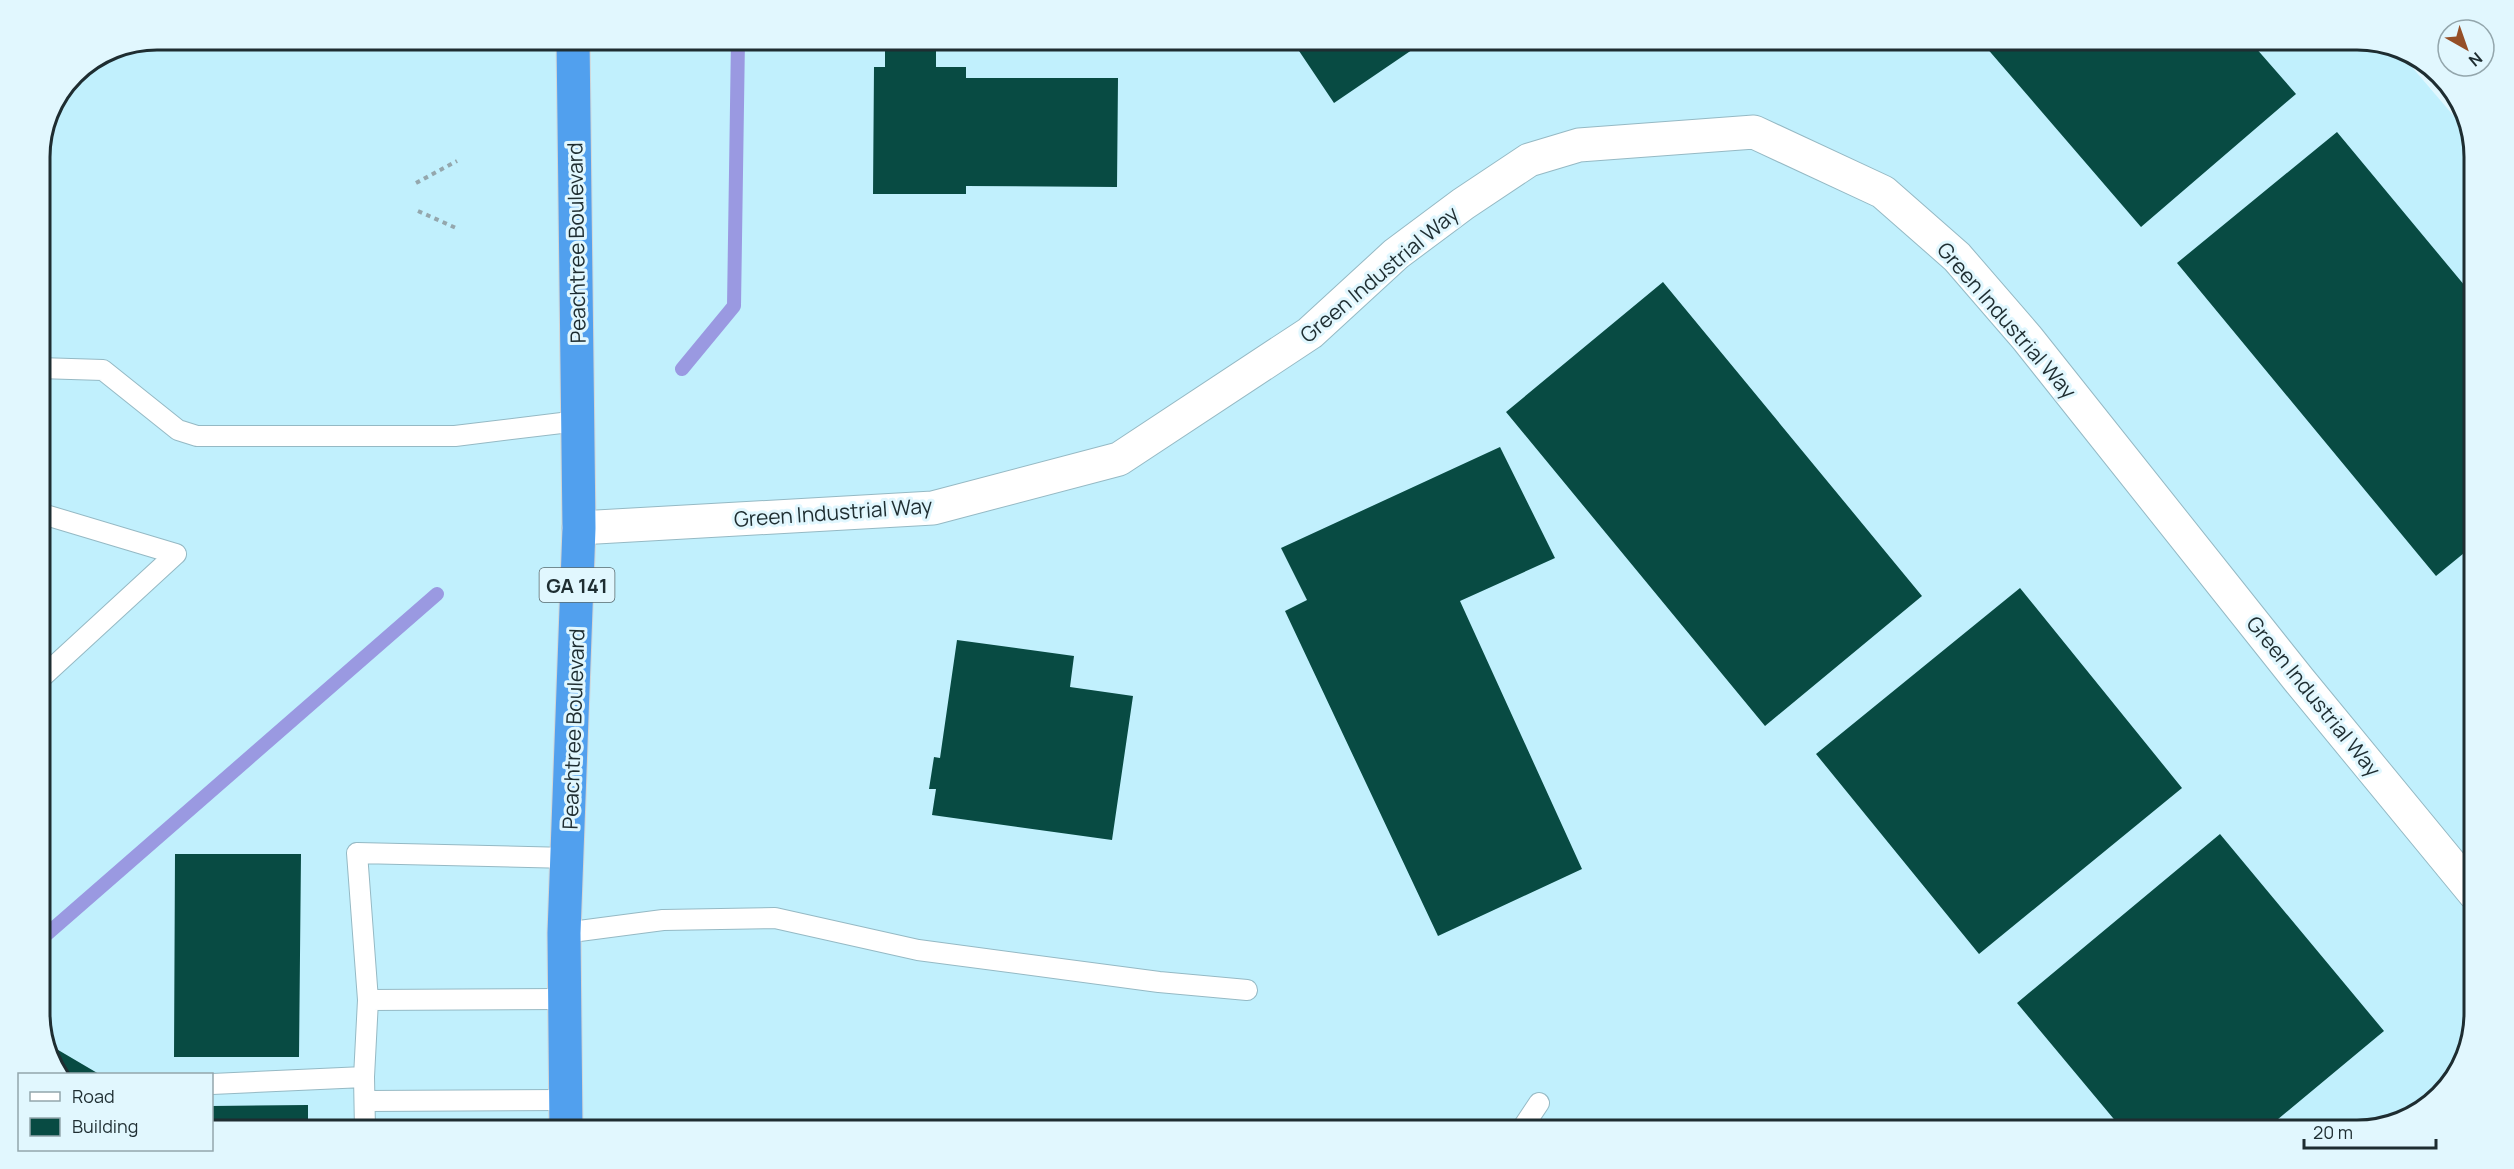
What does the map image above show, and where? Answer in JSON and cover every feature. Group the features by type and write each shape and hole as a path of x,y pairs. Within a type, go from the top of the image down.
{"highway":[{"name":"Peachtree Boulevard","path":"566,1115 564,933 569,858 579,528 573,50"}],"street":[{"name":"Green Industrial Way","path":"579,528 933,508 1119,459 1310,333 1396,254 1462,204 1529,160 1579,145 1754,132 1883,192 1957,257 2027,338 2299,680 2464,881"}],"lane":[{"path":"50,368 103,370 178,430 197,436 455,436 578,421"},
{"path":"50,516 176,554 50,670"},
{"path":"365,1120 364,1077 368,1000 357,853 569,858"},
{"path":"564,933 663,920 775,918 918,950 1159,982 1247,990"},
{"path":"368,1000 565,999"},
{"path":"213,1084 364,1077"},
{"path":"365,1101 566,1115"},
{"path":"1527,1120 1539,1102"}],"path":[{"path":"416,183 457,160"},
{"path":"418,211 456,228"}],"shaded area":[{"path":"150,50 2364,50 2385,53 2408,63 2459,122 2464,150 2464,1019 2459,1047 2442,1078 2423,1097 2392,1114 2358,1120 213,1120 213,1073 69,1073 55,1047 50,1019 50,143 58,116 76,86 91,72 122,55"}],"building":[{"path":"885,50 936,50 936,67 966,67 966,78 1118,78 1117,187 966,186 966,194 873,194 874,67 885,67"},
{"path":"1298,50 1412,50 1334,103"},
{"path":"1988,50 2258,50 2296,94 2141,227"},
{"path":"2337,132 2464,285 2464,553 2436,576 2177,263"},
{"path":"1663,282 1922,596 1765,726 1506,412"},
{"path":"1500,447 1555,558 1460,601 1582,869 1438,936 1285,611 1307,600 1281,548"},
{"path":"2020,588 2182,788 1979,954 1816,754"},
{"path":"957,640 1074,656 1070,687 1133,696 1112,840 932,815 936,789 929,789 934,757 940,758"},
{"path":"2220,834 2384,1031 2277,1120 2115,1120 2017,1003"},
{"path":"175,854 301,854 299,1057 174,1057"},
{"path":"56,1049 97,1073 69,1073"},
{"path":"308,1105 308,1120 213,1120 213,1106"}],"waterway":[{"path":"682,369 734,306 738,50"},
{"path":"50,931 437,594"}]}
